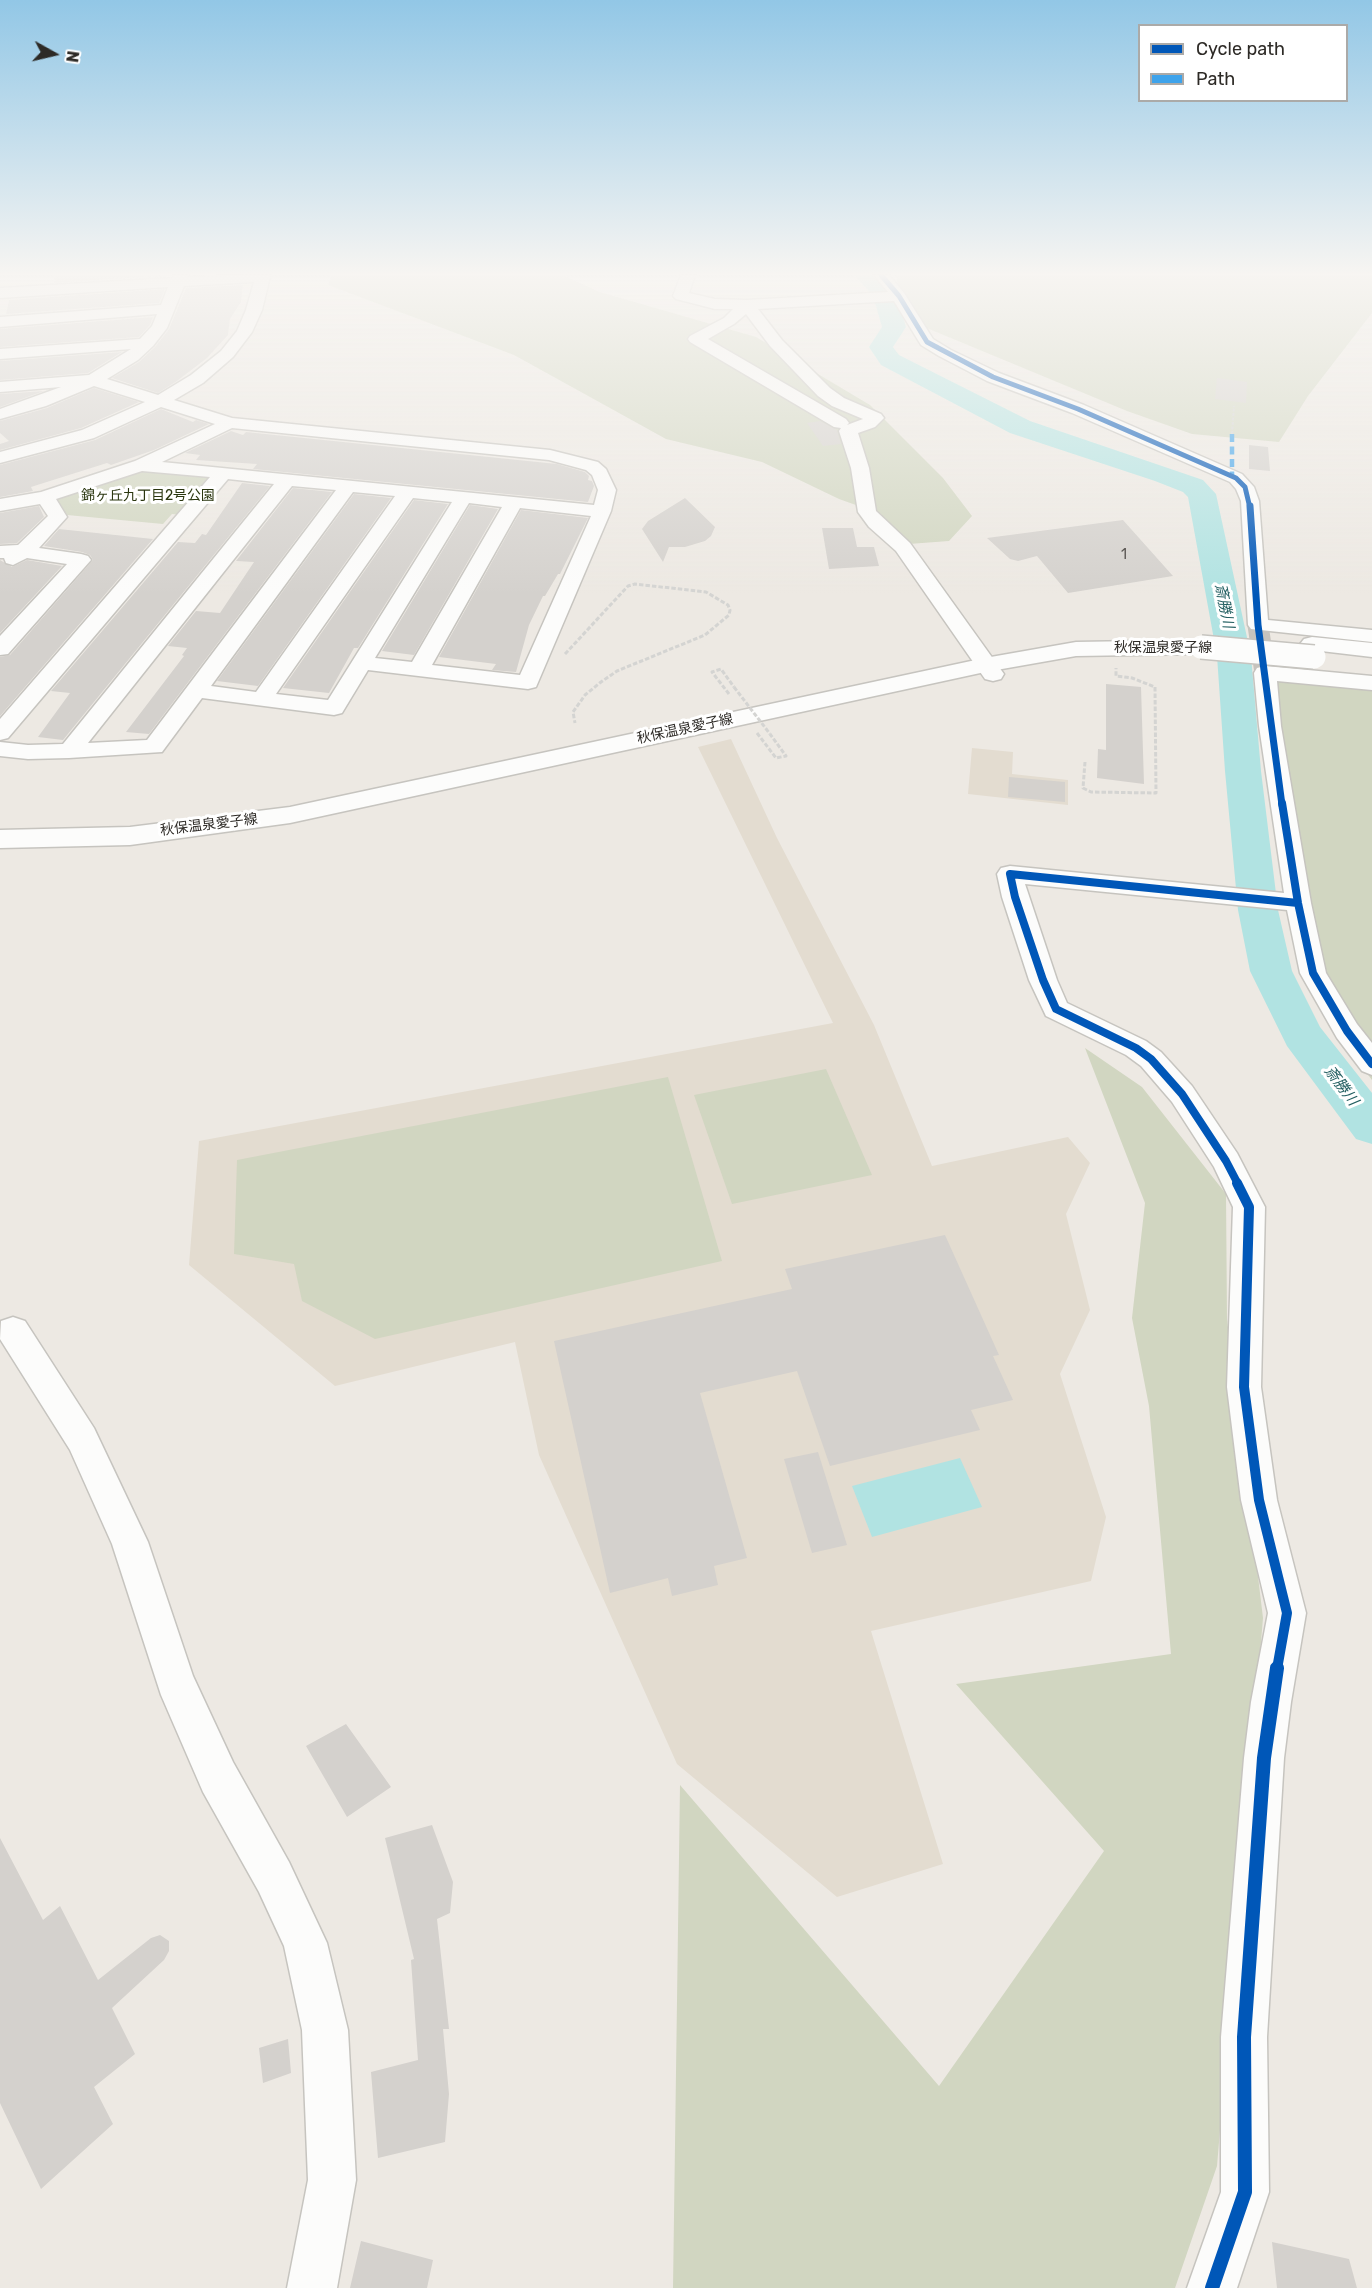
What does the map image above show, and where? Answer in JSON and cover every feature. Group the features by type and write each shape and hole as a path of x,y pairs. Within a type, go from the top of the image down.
{"main road":[{"name":"秋保温泉愛子線","path":"0,820 39,822 146,816 259,802 985,664 1076,650 1200,640 1313,650 1372,650"},
{"name":"秋保温泉愛子線","path":"1313,650 1372,663"},
{"name":"秋保温泉愛子線","path":"0,839 130,836 290,815 985,664"}],"street":[{"path":"0,387 69,382"},
{"path":"0,414 40,402 89,382"},
{"path":"99,382 230,423 507,450 566,458 592,466 605,481 607,490 602,511 528,682 361,663"},
{"path":"0,458 88,434 162,400 194,382"},
{"path":"770,382 840,422 848,431 860,468 867,512 903,547 985,664"},
{"path":"814,382 838,402 875,418 869,423 848,431"},
{"path":"1006,382 1078,409 1236,478 1245,487 1250,501 1258,625 1372,636"},
{"path":"0,505 45,497 141,465 230,423"},
{"path":"141,465 602,511"},
{"path":"0,733 224,473"},
{"path":"69,751 287,480"},
{"path":"0,749 28,752 154,747 349,485"},
{"path":"262,699 408,491"},
{"path":"0,572 58,517 45,497"},
{"path":"197,691 334,708 464,497"},
{"path":"418,670 514,502"},
{"path":"0,552 21,550 81,560 0,649"},
{"path":"1372,683 1265,674 1294,902 1313,973 1347,1031 1372,1064"},
{"path":"1212,2288 1245,2192 1244,2037 1264,1758 1271,1702 1287,1613 1259,1500 1244,1387 1249,1207 1227,1161 1182,1094 1151,1059 1136,1048 1056,1008 1039,970 1015,897 1010,874 1294,902"},
{"path":"13,1331 82,1439 130,1542 175,1681 218,1777 274,1877 306,1943 325,2030 332,2180 312,2288"}],"path":[{"path":"1232,434 1234,406"},
{"path":"539,655 562,658 628,586 635,584 706,592 728,605 729,615 705,635 617,671 601,682 585,695 573,712 574,723"},
{"path":"729,694 712,672 721,669 786,756 776,758 762,739"},
{"path":"1085,762 1083,788 1091,792 1156,793 1155,687 1132,678 1116,676"}],"shaded area":[{"path":"731,739 777,838 874,1025 932,1166 1068,1137 1090,1163 1066,1214 1090,1310 1060,1374 1106,1517 1091,1581 871,1631 943,1864 837,1897 677,1764 539,1455 515,1342 335,1386 189,1265 199,1141 833,1023 698,747"},
{"path":"972,748 1013,752 1012,774 1068,780 1068,805 968,794"}],"green space":[{"path":"562,382 831,382 870,405 943,478 972,516 949,541 909,544 894,537 881,514 839,499 762,462 666,439"},
{"path":"1056,382 1319,382 1279,442 1192,434 1127,411"},
{"name":"錦ヶ丘九丁目2号公園","path":"147,469 210,476 214,480 184,515 172,514 163,524 67,515 57,499 65,493"},
{"path":"1265,673 1372,683 1372,1080 1344,1043 1302,966"},
{"path":"1085,1048 1142,1087 1226,1194 1227,1319 1263,1618 1217,2166 1175,2288 673,2288 680,1785 939,2086 1104,1851 956,1684 1171,1654 1149,1406 1132,1318 1145,1203"},
{"path":"826,1069 872,1175 732,1204 694,1095"},
{"path":"668,1077 722,1261 375,1339 302,1301 294,1264 234,1254 237,1160"}],"water":[{"path":"960,1458 982,1507 872,1537 852,1486"}],"building":[{"path":"124,382 176,382 158,393"},
{"path":"1217,382 1247,382 1246,403 1215,399"},
{"path":"94,388 139,402 81,428 0,450 0,444 9,441 0,433 0,421 47,408"},
{"path":"44,391 0,407 0,394"},
{"path":"161,409 193,422 196,420 209,424 154,450 111,465 107,463 31,487 33,491 0,497 0,465 95,440"},
{"path":"820,421 837,430 841,444 823,446 807,423"},
{"path":"231,431 243,435 246,432 557,464 585,472 589,476 588,480 592,481 594,486 588,502 253,469 257,464 196,460 200,455 185,453"},
{"path":"1249,445 1268,447 1270,471 1249,469"},
{"path":"242,483 270,486 63,740 38,737 70,693 51,691 178,542 195,543 202,534 206,535"},
{"path":"293,488 332,492 149,734 126,732 184,656 182,655 187,648 168,646 196,611 220,613 254,562 236,561"},
{"path":"354,494 391,498 258,686 217,681"},
{"path":"685,498 715,527 711,536 705,541 685,547 669,547 663,562 642,529 648,521"},
{"path":"414,500 448,504 358,648 354,648 329,693 283,688"},
{"path":"470,505 498,509 414,655 382,651"},
{"path":"39,506 44,517 17,543 0,544 0,513"},
{"path":"521,510 588,518 560,574 543,596 529,625 516,672 492,670 496,664 439,657"},
{"path":"1123,520 1173,576 1068,593 1037,556 1018,561 1010,559 987,538"},
{"path":"822,528 853,528 857,547 874,547 879,566 829,569"},
{"path":"59,529 153,539 0,716 0,657 10,655 93,560 90,555 82,552 44,546"},
{"path":"0,560 12,567 27,560 62,566 0,633"},
{"path":"1106,684 1141,687 1144,784 1097,778 1098,749 1106,750"},
{"path":"1009,777 1065,782 1065,802 1008,797"},
{"path":"945,1235 999,1355 993,1356 1013,1400 971,1410 980,1430 830,1466 797,1371 700,1393 747,1558 714,1566 718,1585 672,1596 668,1578 610,1593 554,1341 792,1289 785,1269"},
{"path":"818,1452 847,1545 812,1553 784,1459"},
{"path":"346,1724 391,1787 347,1817 306,1746"},
{"path":"432,1825 453,1882 450,1913 437,1919 449,2029 443,2029 449,2094 445,2142 378,2158 371,2072 418,2060 411,1960 414,1959 385,1838"},
{"path":"0,1838 43,1920 60,1906 98,1980 151,1938 160,1935 169,1941 169,1951 164,1960 112,2008 135,2054 94,2087 113,2124 41,2189 0,2103"},
{"path":"288,2039 291,2073 263,2083 259,2048"},
{"path":"361,2241 433,2260 427,2288 350,2288"},
{"path":"1272,2242 1349,2259 1357,2288 1277,2288"}],"waterway":[{"name":"斎勝川","path":"932,382 1020,427 1165,475 1193,486 1202,494 1234,656 1243,771 1258,910 1271,971 1302,1035 1372,1126"}],"tunnel":[{"path":"1258,625 1265,673"}],"marked path":[{"path":"1232,434 1232,476"}],"cycle path":[{"path":"1006,382 1078,409 1225,473 1236,478 1245,487 1250,501 1258,625 1270,726 1298,903 1313,973 1347,1031 1372,1064"},
{"path":"1212,2288 1245,2192 1244,2037 1264,1758 1271,1702 1287,1613 1259,1500 1244,1387 1249,1207 1226,1161 1182,1094 1151,1059 1136,1048 1056,1009 1043,980 1015,897 1010,874 1298,903"}]}
